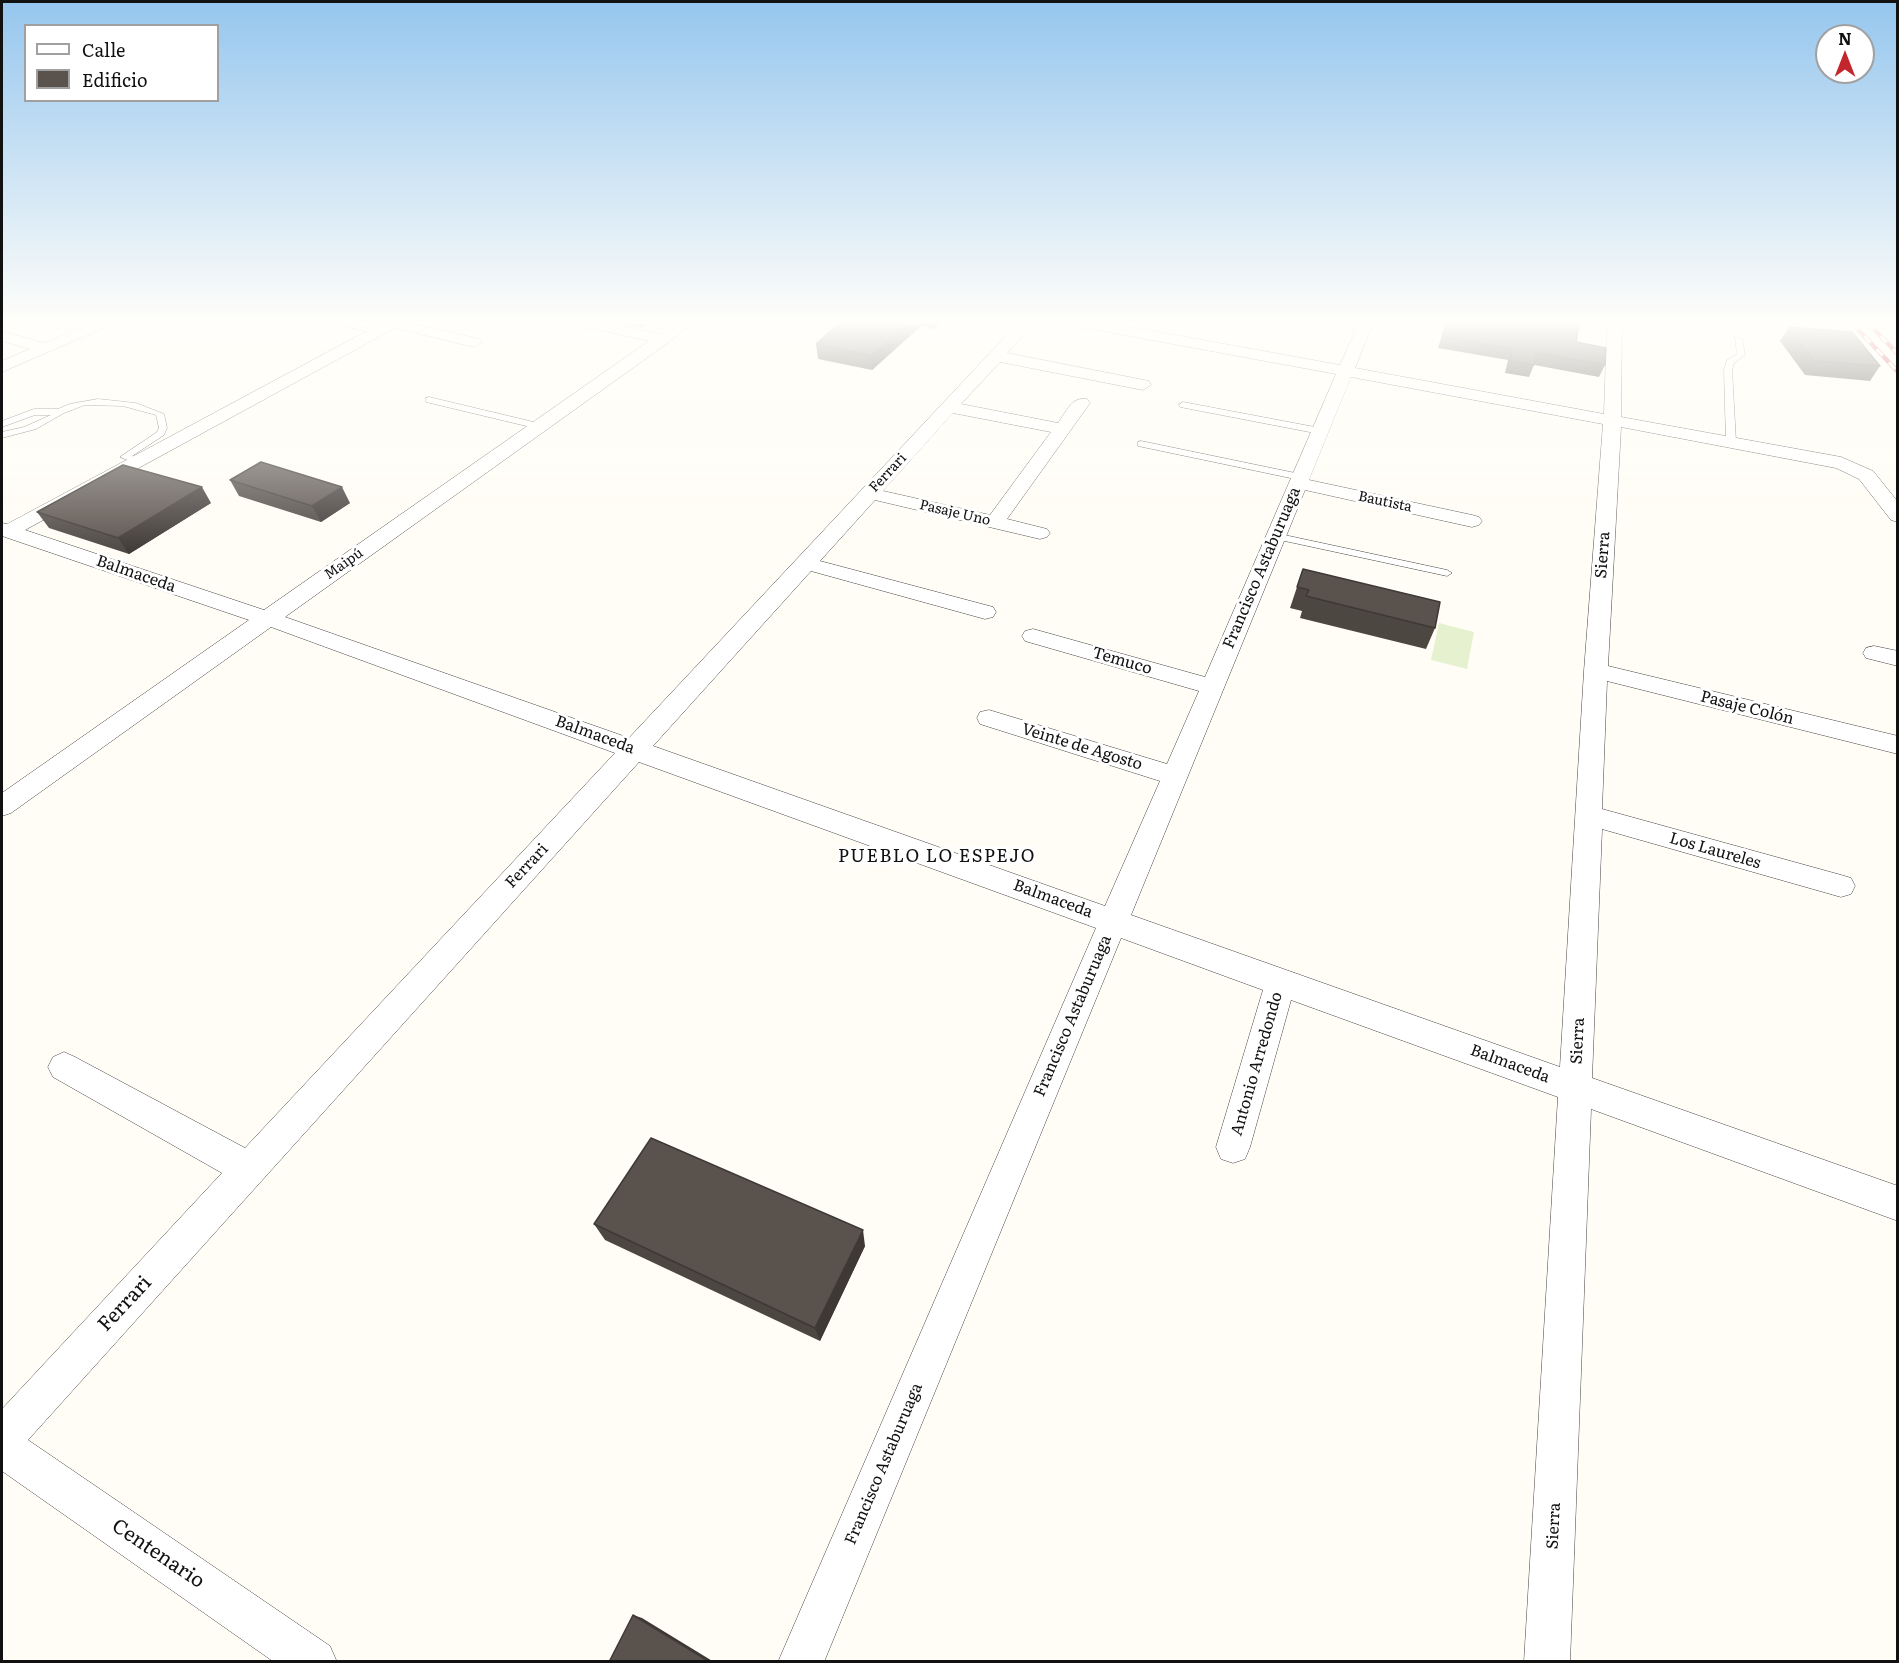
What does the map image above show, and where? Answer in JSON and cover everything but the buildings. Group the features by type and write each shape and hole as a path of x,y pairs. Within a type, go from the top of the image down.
{"street":[{"path":"5,530 249,401"},
{"name":"Maipú","path":"2,806 575,401"},
{"name":"Ferrari","path":"2,1438 955,401"},
{"name":"Francisco Astaburuaga","path":"801,1662 1333,401"},
{"path":"1506,401 1833,461 1856,468 1866,475 1898,516"},
{"name":"Sierra","path":"1547,1662 1596,670 1613,401"},
{"path":"994,522 1081,403"},
{"path":"949,407 1062,429"},
{"name":"Bautista","path":"1299,480 1472,521"},
{"name":"Pasaje Uno","path":"869,493 1040,533"},
{"name":"Balmaceda","path":"5,530 268,618 1898,1204"},
{"path":"805,563 985,612"},
{"name":"Temuco","path":"1033,636 1212,687"},
{"path":"1874,653 1898,659"},
{"name":"Pasaje Colón","path":"1596,670 1898,745"},
{"name":"Veinte de Agosto","path":"989,718 1174,776"},
{"name":"Los Laureles","path":"1589,815 1841,886"},
{"name":"Antonio Arredondo","path":"1233,1147 1281,981"},
{"path":"64,1067 249,1169"},
{"name":"Centenario","path":"2,1447 314,1662"}],"lane":[{"path":"2,424 34,412 58,412 82,403 100,401"},
{"path":"107,401 160,414 163,428 157,438 125,457 138,461"},
{"path":"432,401 539,426"},
{"path":"1729,401 1731,442"},
{"path":"1183,405 1320,431"},
{"path":"2,435 32,427 56,416 58,412"},
{"path":"1140,444 1299,480"},
{"path":"1275,536 1447,573"}],"green space":[{"path":"1439,623 1474,632 1467,669 1431,660"}],"district":[{"name":"PUEBLO LO ESPEJO","path":"937,857"}]}
